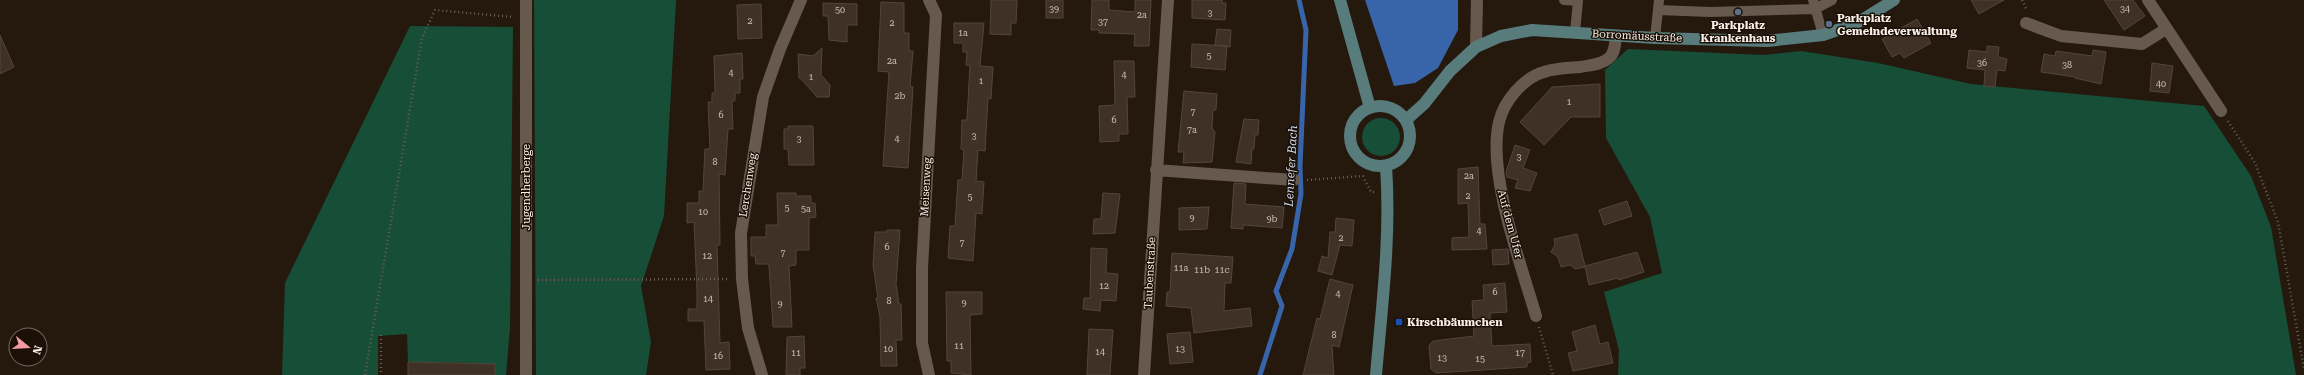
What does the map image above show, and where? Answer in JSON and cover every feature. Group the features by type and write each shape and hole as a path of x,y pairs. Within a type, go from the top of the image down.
{"street":[{"name":"Jugendherberge","path":"526,0 526,375"},
{"name":"Lerchenweg","path":"762,375 748,328 742,279 741,233 745,198 762,97 780,49 801,0"},
{"name":"Meisenweg","path":"929,0 936,15 922,268 922,343 929,375"},
{"name":"Taubenstraße","path":"1144,375 1168,0"},
{"path":"1340,0 1370,108"},
{"path":"1476,47 1477,0"},
{"name":"Borromäusstraße","path":"1406,120 1424,104 1450,71 1476,47 1501,36 1532,30 1655,38 1767,41 1823,35 1857,23 1894,0"},
{"path":"2148,0 2221,111"},
{"path":"2026,23 2061,36 2142,44 2166,29"},
{"name":"Auf dem Ufer","path":"1536,316 1500,187 1498,131 1500,121 1511,97 1532,78 1544,72 1598,64 1609,58 1615,49 1616,36"},
{"path":"1380,106 1390,108 1399,113 1406,120 1410,132 1407,148 1396,162 1386,166 1377,166 1364,161 1355,152 1351,144 1350,135 1356,119 1370,108 1380,106"},
{"path":"1376,375 1387,250 1388,192 1386,166"},
{"path":"1156,170 1300,180"}],"lane":[{"path":"1564,0 1578,0 1575,32"},
{"path":"1655,38 1658,5 1732,11 1814,4 1832,0"},
{"path":"1814,4 1823,35"}],"path":[{"path":"365,375 422,38 434,10 526,19"},
{"path":"2221,111 2255,163 2278,222 2304,369"},
{"path":"1300,180 1364,176 1371,192 1388,192"},
{"path":"526,280 724,279"},
{"path":"1536,316 1552,375"},
{"path":"381,335 381,375"}],"green space":[{"path":"534,0 676,0 664,216 641,286 651,342 646,375 536,375"},
{"path":"410,26 513,27 510,328 506,375 478,375 478,363 408,362 407,334 378,336 378,375 282,375 285,283"},
{"path":"1628,49 1764,55 1801,51 1878,63 1971,84 2204,106 2251,176 2271,227 2296,375 1618,375 1619,350 1604,292 1662,273 1650,217 1606,138 1605,70"},
{"path":"1377,118 1385,118 1397,127 1400,137 1397,147 1391,153 1385,156 1377,156 1365,147 1362,141 1362,133 1371,121"}],"water":[{"path":"1365,0 1458,0 1458,30 1438,68 1415,83 1394,86"}],"building":[{"path":"991,0 1017,0 1016,23 1011,23 1011,35 990,34"},
{"path":"1046,0 1063,0 1063,18 1046,18"},
{"path":"1092,0 1109,0 1109,10 1135,12 1135,0 1151,0 1149,46 1134,46 1135,34 1099,33 1099,30 1091,30"},
{"path":"1192,0 1222,0 1222,3 1226,3 1225,20 1192,18"},
{"path":"1971,0 2004,0 1979,14"},
{"path":"2104,0 2133,0 2145,16 2124,30"},
{"path":"881,2 904,3 904,33 909,33 909,51 913,51 910,87 913,87 908,168 883,166 889,72 878,71"},
{"path":"823,3 857,4 857,25 847,25 847,42 829,40 828,16 823,16"},
{"path":"761,4 762,38 738,39 737,5"},
{"path":"1917,19 1931,43 1904,58 1900,53 1892,57 1882,39"},
{"path":"954,23 984,23 980,66 993,67 991,99 988,98 985,151 978,150 976,181 984,182 982,214 976,213 973,261 948,258 950,226 955,226 958,180 962,180 964,150 961,149 962,120 967,120 970,65 966,65 967,52 963,52 963,43 954,43"},
{"path":"1217,29 1231,30 1230,47 1215,45"},
{"path":"0,35 14,67 0,74"},
{"path":"1192,44 1227,46 1225,70 1191,67"},
{"path":"1987,46 1999,47 1998,57 2007,59 2005,71 1997,70 1995,87 1984,86 1985,70 1967,68 1969,50 1987,52"},
{"path":"822,48 821,75 830,85 829,97 817,97 799,78 798,54 813,56"},
{"path":"2093,50 2106,52 2101,84 2075,77 2041,72 2044,54 2055,56 2056,51 2092,56"},
{"path":"742,53 743,79 740,79 740,93 735,93 735,101 732,101 733,129 728,129 725,175 719,174 720,245 717,245 720,343 729,342 730,369 706,370 704,321 688,321 688,309 697,309 697,290 694,222 687,223 687,203 699,203 699,191 703,191 705,149 710,149 708,102 712,102 712,93 715,93 714,56"},
{"path":"1114,61 1134,61 1135,97 1127,97 1128,134 1119,134 1119,141 1100,142 1099,106 1115,105"},
{"path":"2152,63 2173,66 2169,93 2150,91"},
{"path":"1600,84 1600,117 1571,117 1544,145 1520,122 1552,87"},
{"path":"1184,91 1217,94 1216,110 1213,110 1212,128 1215,132 1212,162 1183,163 1184,152 1178,152"},
{"path":"1244,119 1259,120 1258,135 1255,135 1254,149 1252,149 1251,164 1236,162"},
{"path":"788,126 813,126 814,165 789,165 788,149 784,149 784,129 788,129"},
{"path":"1515,145 1530,150 1523,168 1537,173 1530,191 1515,188 1518,180 1507,177 1506,172"},
{"path":"1478,167 1480,224 1485,224 1487,249 1452,250 1452,238 1469,237 1468,203 1458,204 1458,169"},
{"path":"1234,183 1246,184 1245,204 1284,207 1282,228 1243,225 1243,229 1231,228"},
{"path":"777,193 796,193 796,196 811,196 811,203 815,203 816,217 809,218 809,250 796,250 796,265 789,266 792,327 773,327 769,266 768,264 756,264 755,256 751,256 751,237 766,237 766,225 778,225"},
{"path":"1103,193 1120,194 1115,233 1093,234 1094,219 1101,219"},
{"path":"1627,201 1632,216 1604,225 1599,210"},
{"path":"1209,207 1207,229 1179,230 1179,208"},
{"path":"1336,218 1354,220 1352,246 1340,245 1332,275 1318,271 1322,256 1328,258 1330,232 1335,232"},
{"path":"887,230 900,230 896,284 899,304 901,304 902,340 896,340 897,366 881,366 880,317 876,298 878,298 873,265 875,232 886,232"},
{"path":"1577,234 1585,266 1637,252 1644,272 1619,280 1618,278 1589,285 1585,267 1575,269 1570,265 1561,267 1558,257 1551,252 1555,245 1554,239"},
{"path":"1091,248 1107,249 1106,273 1118,274 1116,301 1101,300 1100,311 1083,309 1084,298 1090,298"},
{"path":"1508,249 1509,264 1493,265 1492,250"},
{"path":"1172,253 1233,257 1231,283 1225,283 1224,311 1250,308 1252,326 1194,333 1191,308 1166,306 1167,292 1170,292"},
{"path":"1330,279 1353,285 1339,347 1332,345 1334,375 1303,375 1317,318 1320,319"},
{"path":"1505,283 1507,312 1490,313 1492,346 1530,344 1531,362 1527,363 1527,367 1436,373 1431,369 1429,346 1433,341 1474,336 1472,301 1484,300 1483,285"},
{"path":"946,292 982,292 982,314 970,315 971,375 951,373 951,361 947,361"},
{"path":"1595,325 1600,344 1608,342 1613,363 1573,371 1568,353 1577,351 1572,332"},
{"path":"1089,329 1113,330 1110,375 1087,375"},
{"path":"1190,332 1193,362 1170,364 1167,334"},
{"path":"804,336 805,368 800,368 800,375 786,375 787,337"},
{"path":"408,362 495,364 495,375 408,375"}],"waterway":[{"name":"Lennefer Bach","path":"1260,375 1282,306 1276,291 1292,249 1301,194 1300,166 1306,30 1299,0"}],"place":[{"name":"Parkplatz Krankenhaus","path":"1738,12"},
{"name":"Parkplatz Gemeindeverwaltung","path":"1829,24"},
{"name":"Kirschbäumchen","path":"1399,322"}]}
